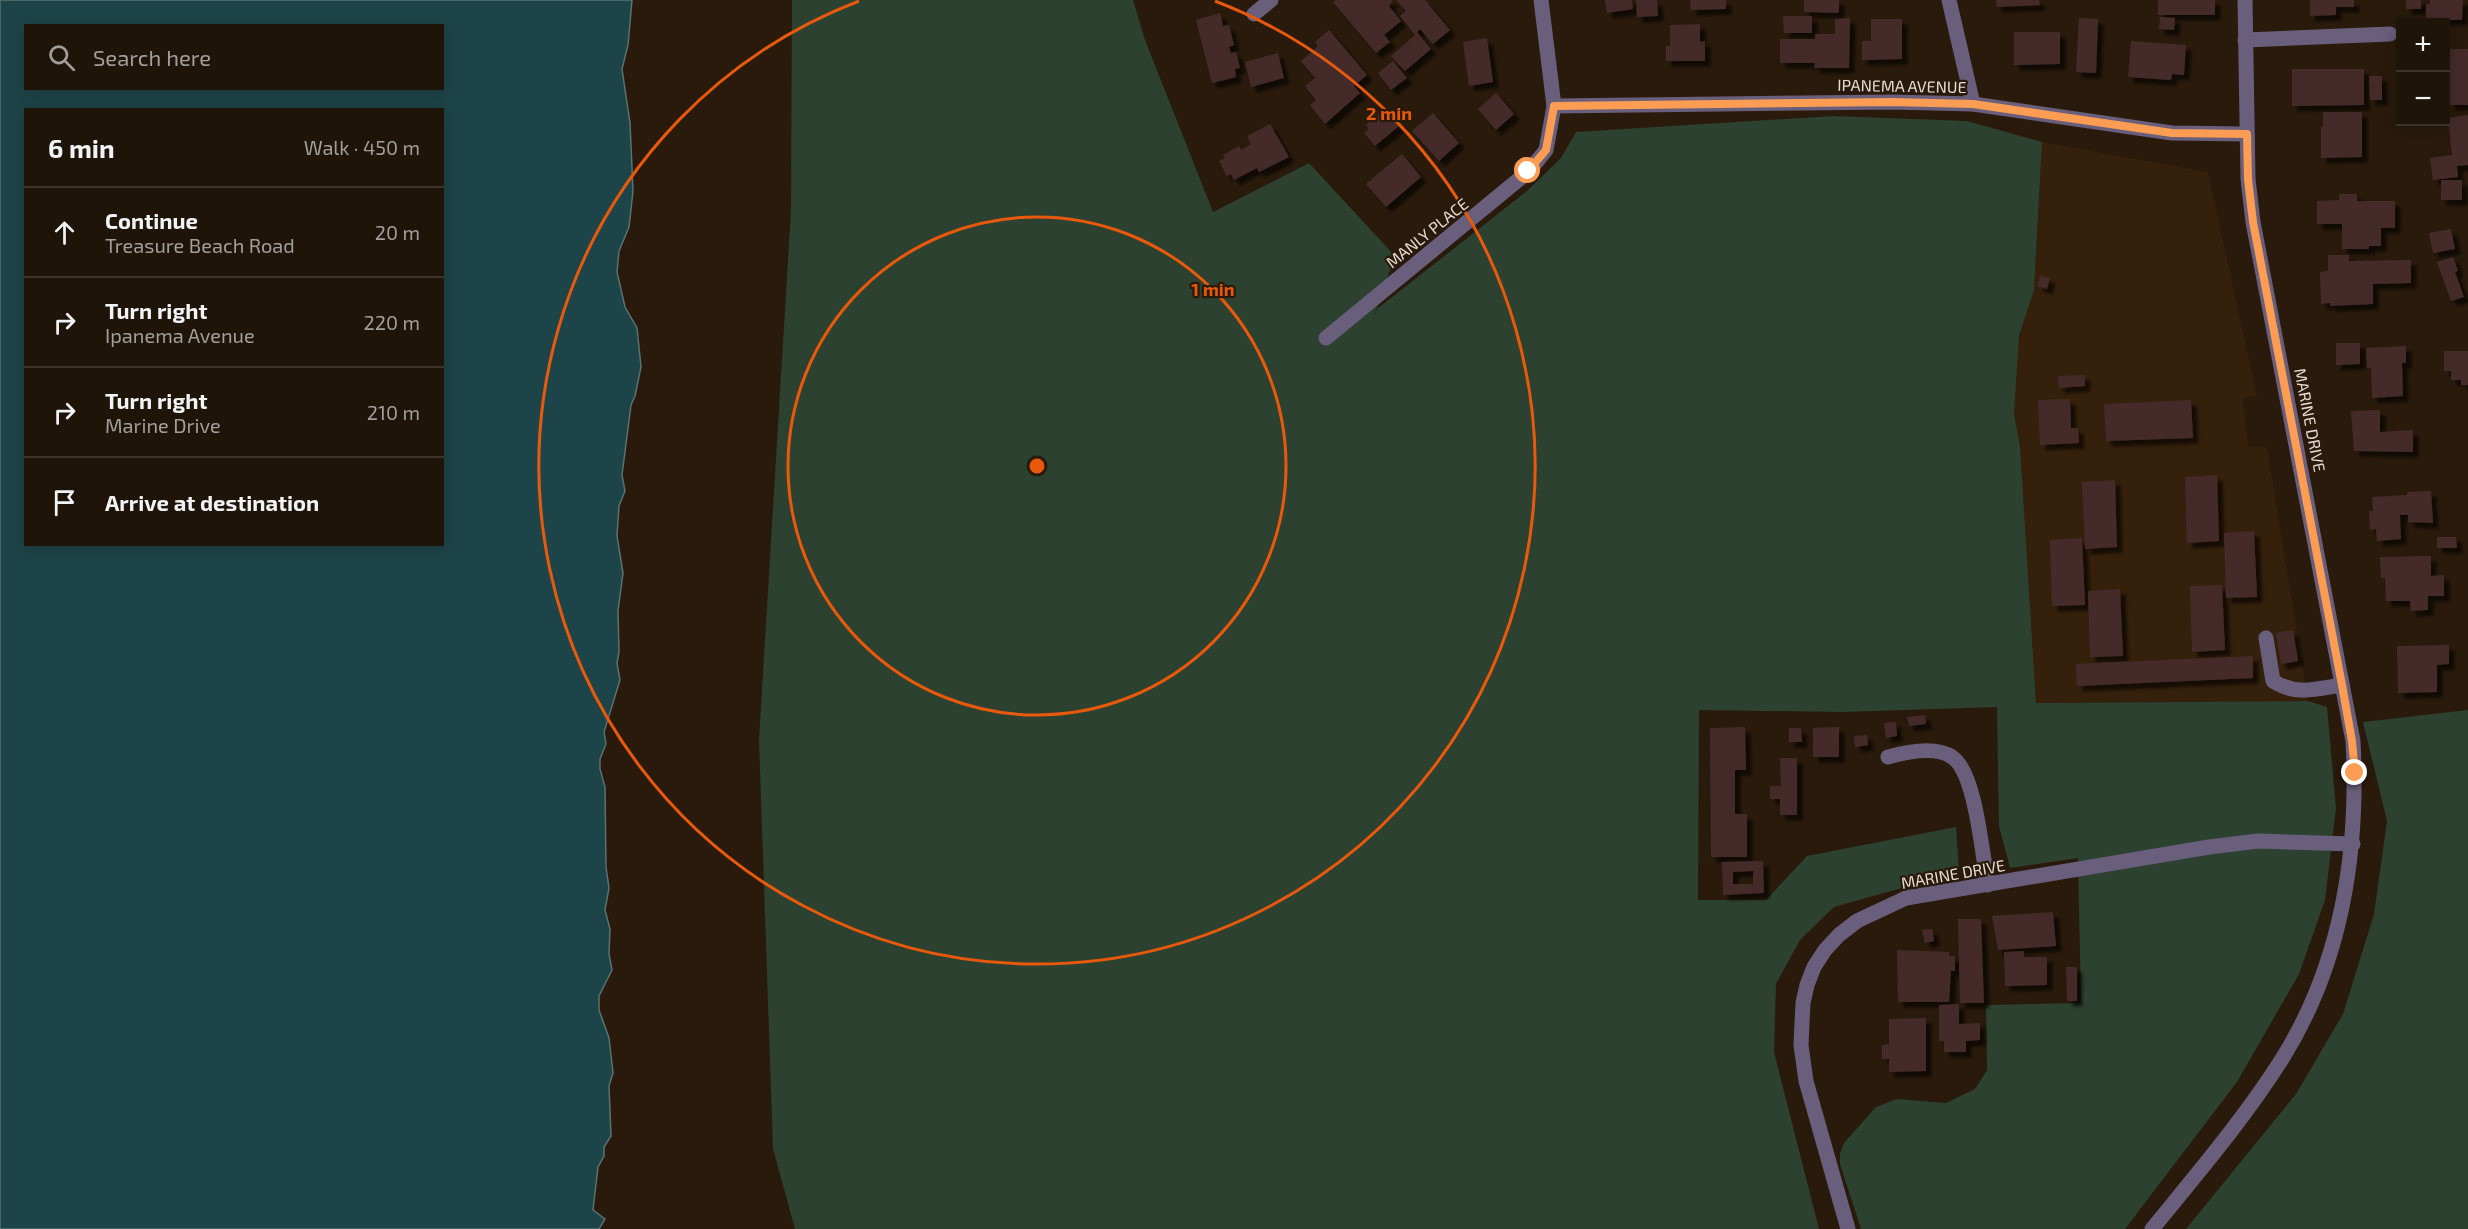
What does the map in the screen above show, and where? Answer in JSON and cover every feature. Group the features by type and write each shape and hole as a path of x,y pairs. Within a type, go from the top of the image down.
{"street":[{"path":"1254,14 1271,0"},
{"path":"1541,0 1554,106"},
{"path":"1949,0 1973,104"},
{"name":"MARINE DRIVE","path":"2152,1229 2257,1096 2301,1025 2317,991 2338,928 2347,890 2353,844 2355,804 2353,752 2253,222 2248,179 2245,0"},
{"path":"2245,40 2390,34"},
{"name":"IPANEMA AVENUE","path":"1554,106 1892,102 1973,104 2172,133 2247,134"},
{"name":"MANLY PLACE","path":"1326,338 1528,171 1546,150 1554,106"},
{"path":"2266,638 2272,681 2286,690 2307,691 2342,685"},
{"path":"1888,758 1912,753 1944,753 1951,756 1962,767 1972,796 1988,885"},
{"name":"MARINE DRIVE","path":"1848,1229 1806,1081 1801,1045 1803,1003 1811,976 1825,950 1857,921 1906,898 2210,847 2248,842 2295,841 2353,844"}],"shaded area":[{"path":"2042,142 2208,172 2257,396 2243,398 2248,447 2267,447 2308,701 2036,703 2020,446 2014,414 2019,336 2034,290"}],"green space":[{"path":"792,0 1133,0 1145,40 1213,212 1309,163 1395,256 1370,328 1377,309 1527,191 1561,158 1576,132 1833,116 1967,121 2042,142 2034,290 2019,336 2014,414 2020,446 2036,703 2308,701 2327,707 2336,808 2325,900 2299,974 2237,1082 2125,1229 1861,1229 1840,1164 1840,1153 1844,1143 1876,1107 1897,1099 1946,1103 1975,1089 1987,1070 1986,1005 2081,1003 2078,858 2010,868 1999,826 1997,707 1843,712 1699,710 1698,900 1766,900 1807,856 1956,827 1959,872 1834,907 1800,940 1776,984 1774,1052 1819,1229 795,1229 773,1149 759,740 791,210"},
{"path":"2468,710 2468,1229 2186,1229 2296,1094 2343,1014 2374,914 2387,821 2363,722"}],"water":[{"path":"0,0 632,0 628,45 622,69 630,123 633,191 629,227 619,251 617,272 625,307 637,328 641,367 631,405 622,475 625,491 619,506 617,536 623,573 618,611 617,663 620,680 604,732 606,744 600,759 605,787 606,867 609,888 605,910 610,929 609,954 612,970 599,996 599,1010 609,1038 613,1073 609,1086 611,1136 604,1147 604,1156 598,1167 593,1210 605,1219 599,1229 0,1229"}],"building":[{"path":"1336,0 1393,0 1389,6 1401,21 1384,35 1390,42 1376,53 1333,2"},
{"path":"1396,0 1425,0 1450,30 1433,44 1420,29 1417,32 1431,49 1405,71 1391,56 1415,35 1400,16 1406,11"},
{"path":"1605,0 1632,0 1633,9 1607,13"},
{"path":"1636,0 1657,0 1658,16 1637,17"},
{"path":"1690,0 1726,0 1726,9 1691,10"},
{"path":"1804,0 1839,0 1839,13 1804,12"},
{"path":"1996,0 2039,0 2040,5 1997,7"},
{"path":"2158,0 2215,0 2215,15 2158,15"},
{"path":"2310,0 2354,0 2354,7 2336,7 2336,15 2310,16"},
{"path":"2406,0 2421,0 2421,9 2406,9"},
{"path":"2430,0 2463,0 2462,20 2426,18 2426,4 2430,4"},
{"path":"1220,13 1223,26 1229,25 1234,45 1229,47 1231,53 1236,52 1240,68 1235,69 1236,77 1212,83 1196,20"},
{"path":"1783,16 1812,16 1812,33 1784,33"},
{"path":"2160,17 2175,18 2174,30 2159,29"},
{"path":"1850,18 1849,68 1814,68 1815,63 1780,63 1780,39 1815,39 1815,34 1835,34 1835,19"},
{"path":"2079,18 2098,19 2096,73 2076,72"},
{"path":"1871,19 1902,19 1902,59 1862,60 1862,41 1871,41"},
{"path":"1700,24 1700,42 1705,41 1705,61 1666,61 1666,46 1670,46 1670,25"},
{"path":"1329,30 1367,75 1354,86 1360,93 1325,124 1310,105 1316,100 1305,86 1315,78 1301,61 1318,46 1315,42"},
{"path":"2014,32 2060,32 2060,64 2014,65"},
{"path":"1487,38 1493,82 1469,86 1463,42"},
{"path":"2131,41 2186,45 2184,75 2172,74 2171,80 2128,77"},
{"path":"2450,49 2468,49 2468,105 2450,105"},
{"path":"1278,53 1284,78 1251,87 1245,62"},
{"path":"1393,61 1407,78 1391,90 1378,73"},
{"path":"2292,69 2364,69 2364,105 2292,106"},
{"path":"2369,76 2382,76 2382,100 2370,100"},
{"path":"1496,93 1514,114 1496,130 1478,109"},
{"path":"1385,109 1399,126 1375,146 1364,133 1369,129 1366,125"},
{"path":"2323,112 2362,112 2362,157 2321,158"},
{"path":"1433,113 1459,143 1439,161 1412,131"},
{"path":"2468,115 2468,165 2457,166 2458,177 2433,180 2430,158 2452,155 2450,118"},
{"path":"1270,124 1289,157 1259,172 1257,168 1234,180 1231,174 1227,176 1219,161 1225,158 1223,155 1239,146 1241,150 1251,144 1247,136"},
{"path":"1402,154 1421,177 1386,207 1366,184"},
{"path":"2441,180 2462,180 2462,200 2441,200"},
{"path":"2339,194 2357,194 2357,201 2395,201 2395,228 2381,228 2381,246 2369,246 2369,249 2342,249 2342,224 2317,224 2317,201 2339,200"},
{"path":"2451,229 2455,249 2433,253 2429,233"},
{"path":"2328,255 2349,255 2349,261 2411,260 2411,283 2373,284 2373,304 2330,306 2330,303 2321,304 2320,272 2328,271"},
{"path":"2453,257 2458,271 2455,272 2464,297 2451,301 2437,262"},
{"path":"2040,276 2050,278 2047,289 2037,286"},
{"path":"2336,343 2360,343 2360,364 2336,365"},
{"path":"2406,346 2406,363 2402,363 2403,396 2372,398 2371,368 2367,368 2366,348"},
{"path":"2444,351 2468,351 2468,385 2461,385 2461,380 2451,380 2451,371 2444,371"},
{"path":"2085,375 2085,386 2059,388 2058,376"},
{"path":"2070,399 2071,428 2078,428 2079,443 2040,445 2038,400"},
{"path":"2191,400 2193,438 2106,441 2104,404"},
{"path":"2380,410 2380,432 2413,430 2413,452 2354,451 2351,411"},
{"path":"2217,475 2219,541 2187,543 2185,477"},
{"path":"2115,480 2117,547 2085,549 2082,482"},
{"path":"2431,491 2433,523 2408,522 2408,515 2400,515 2401,539 2377,541 2376,529 2370,530 2369,511 2373,511 2372,497"},
{"path":"2254,531 2257,597 2226,598 2224,533"},
{"path":"2437,537 2456,537 2457,548 2437,548"},
{"path":"2082,538 2085,605 2052,606 2050,540"},
{"path":"2431,556 2431,576 2444,575 2444,596 2428,596 2428,610 2411,611 2410,601 2386,601 2385,578 2381,578 2380,557"},
{"path":"2222,585 2225,650 2192,652 2190,586"},
{"path":"2120,589 2123,656 2090,657 2088,591"},
{"path":"2293,630 2298,661 2281,664 2276,633"},
{"path":"2449,645 2449,664 2437,665 2437,692 2398,693 2397,646"},
{"path":"2253,656 2253,678 2077,686 2076,664"},
{"path":"1925,715 1926,724 1909,726 1907,717"},
{"path":"1896,722 1897,736 1886,738 1884,723"},
{"path":"1745,727 1746,770 1735,770 1735,814 1747,814 1747,857 1711,857 1710,728"},
{"path":"1839,727 1839,757 1813,757 1813,728"},
{"path":"1789,728 1801,728 1802,742 1789,742"},
{"path":"1867,735 1868,745 1855,747 1854,736"},
{"path":"1780,758 1797,758 1797,815 1780,815 1780,799 1770,799 1770,786 1781,786"},
{"path":"1763,861 1764,893 1723,895 1722,862","holes":["1753,871 1753,884 1733,884 1733,872"]},
{"path":"2053,912 2056,946 1998,950 1992,916"},
{"path":"1958,919 1981,919 1984,1003 1960,1003"},
{"path":"1932,929 1934,941 1925,943 1922,930"},
{"path":"1897,950 1949,952 1949,956 1955,956 1955,971 1951,971 1949,1002 1898,1002"},
{"path":"2024,951 2024,957 2047,957 2047,985 2005,986 2004,952"},
{"path":"2066,967 2077,967 2077,1001 2067,1001"},
{"path":"1959,1004 1959,1024 1980,1023 1980,1040 1966,1041 1966,1052 1944,1052 1944,1041 1939,1041 1939,1005"},
{"path":"1926,1018 1926,1071 1889,1072 1889,1059 1882,1059 1882,1045 1889,1044 1889,1019"}],"route":[{"path":"1528,171 1546,150 1554,106 1892,102 1973,104 2172,133 2247,134 2248,179 2253,222 2342,685 2355,773"}]}
